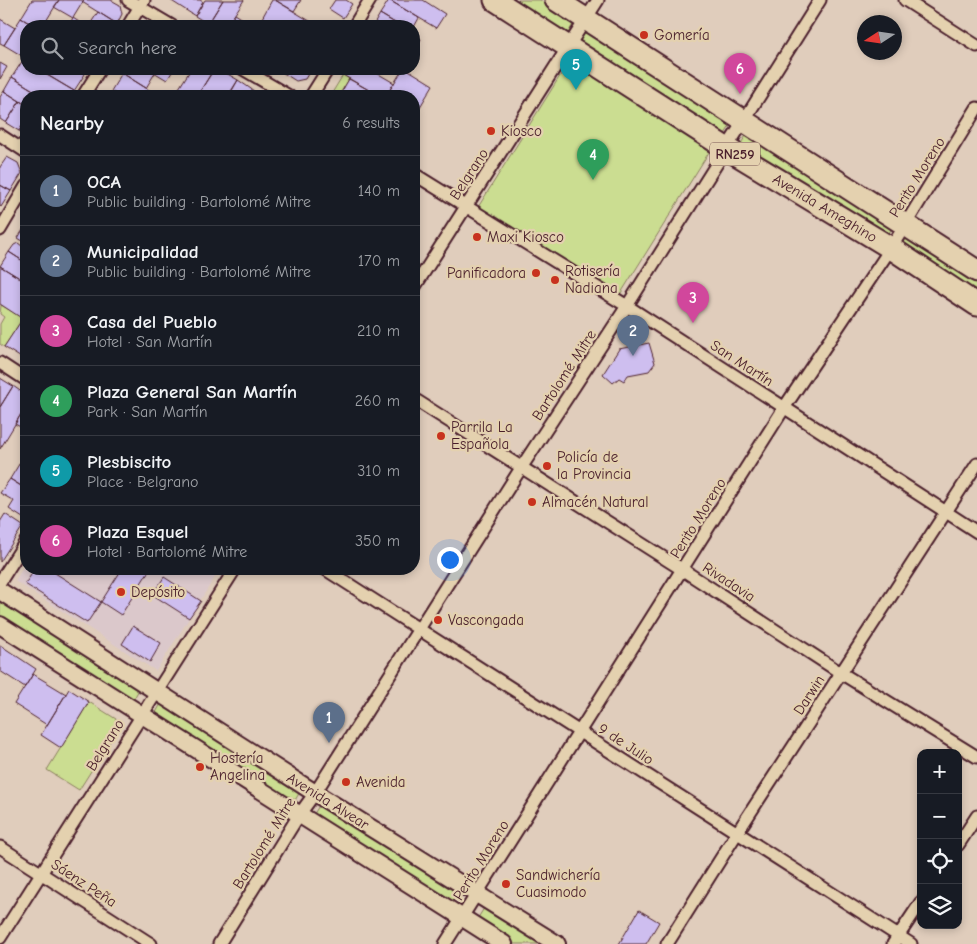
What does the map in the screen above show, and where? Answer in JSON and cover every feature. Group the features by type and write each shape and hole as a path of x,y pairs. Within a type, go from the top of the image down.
{"highway":[{"name":"Avenida Ameghino","path":"495,0 726,148 891,248 977,305"},
{"name":"Avenida Ameghino","path":"556,0 977,271"}],"main road":[{"name":"Avenida Alvear","path":"0,591 315,793 557,944"},
{"name":"Avenida Alvear","path":"0,625 504,944"}],"street":[{"path":"128,0 142,4 164,20"},
{"path":"358,20 370,0"},
{"name":"Belgrano","path":"420,279 598,0"},
{"name":"Bartolomé Mitre","path":"219,944 299,815 315,793 521,468 627,306 820,0"},
{"path":"905,0 977,46"},
{"path":"132,20 142,4"},
{"path":"87,90 96,75"},
{"path":"253,75 280,90"},
{"path":"315,90 324,75"},
{"name":"Perito Moreno","path":"445,944 784,408 891,248 977,108"},
{"path":"0,135 20,148"},
{"name":"San Martín","path":"420,178 627,306 977,532"},
{"path":"0,230 20,196"},
{"path":"0,363 20,376"},
{"name":"Rivadavia","path":"420,403 841,673 977,757"},
{"name":"Darwin","path":"667,944 977,464"},
{"path":"0,582 20,550"},
{"name":"Belgrano","path":"0,938 231,575"},
{"name":"9 de Julio","path":"335,575 737,833 896,940 912,944"},
{"path":"962,839 977,816"},
{"name":"Sáenz Peña","path":"0,847 151,944"},
{"path":"896,940 917,908"}],"shaded area":[{"path":"20,572 20,575 216,575 156,671 15,581"}],"green space":[{"path":"515,0 540,0 575,21 568,33"},
{"path":"585,31 732,123 725,134 577,43"},
{"path":"570,60 711,149 616,301 475,212"},
{"path":"343,75 349,79 343,90 334,90"},
{"path":"747,134 894,225 887,236 740,145"},
{"path":"908,235 977,278 977,294 901,247"},
{"path":"1,305 20,316 20,323 4,347 0,344 0,324 4,317 0,314"},
{"path":"3,599 141,686 132,702 0,618 0,603"},
{"path":"163,700 302,788 293,804 154,716"},
{"path":"89,702 116,719 117,730 79,790 47,770"},
{"path":"322,801 460,889 451,905 312,817"},
{"path":"486,905 547,944 513,944 476,921"}],"building":[{"path":"32,0 59,0 47,20 24,20 21,18"},
{"path":"59,0 84,0 73,18 54,7"},
{"path":"84,0 111,0 120,5 122,14 119,20 111,20 82,2"},
{"path":"170,0 200,0 203,2 195,16"},
{"path":"205,0 223,0 210,20 202,20 195,16"},
{"path":"223,0 244,0 231,20 210,20"},
{"path":"272,0 275,0 308,20 261,20"},
{"path":"275,0 301,0 294,11"},
{"path":"335,0 346,0 352,4 343,18 329,9"},
{"path":"389,0 419,18 418,20 390,20 380,14"},
{"path":"389,0 423,0 445,14 436,28"},
{"path":"98,12 111,20 93,20"},
{"path":"235,14 244,20 231,20"},
{"path":"380,14 390,20 376,20"},
{"path":"21,18 24,20 20,20 20,55 4,45"},
{"path":"0,19 15,28 4,45 0,43"},
{"path":"0,63 7,67 0,79"},
{"path":"20,65 20,75 47,75 72,90 33,90 12,77"},
{"path":"47,75 84,75 75,90"},
{"path":"121,75 125,75 149,90 112,90"},
{"path":"125,75 154,75 146,88"},
{"path":"159,75 170,75 167,80"},
{"path":"187,75 210,75 201,90 178,90"},
{"path":"210,75 229,75 238,80 232,90 201,90"},
{"path":"286,75 307,75 305,79 296,81"},
{"path":"343,75 380,75 394,83 390,90 369,90"},
{"path":"399,75 417,75 433,85 420,107 420,90 390,90"},
{"path":"12,77 33,90 20,90 20,101 4,91"},
{"path":"349,79 369,90 343,90"},
{"path":"238,80 253,90 232,90"},
{"path":"4,91 20,101 6,123 0,119 0,97"},
{"path":"20,101 19,131 6,123"},
{"path":"7,157 18,163 20,176 11,191 0,185 0,167"},
{"path":"0,185 11,191 1,207 0,206"},
{"path":"18,243 20,244 20,259 9,252"},
{"path":"9,252 20,259 20,278 0,266"},
{"path":"0,266 20,278 20,317 0,304"},
{"path":"20,323 20,357 4,347"},
{"path":"649,343 655,363 649,371 628,375 624,381 619,378 613,383 603,374 619,349"},
{"path":"0,378 13,386 0,407"},
{"path":"13,386 20,391 20,416 0,449 0,407"},
{"path":"20,416 20,427 15,424"},
{"path":"20,463 20,485 10,479"},
{"path":"10,479 20,485 20,516 9,509 14,501 0,493"},
{"path":"5,514 20,524 20,531 0,562 0,522"},
{"path":"31,575 58,575 101,602 87,623 25,584"},
{"name":"Depósito","path":"118,575 146,575 121,615 101,602"},
{"path":"164,577 201,601 189,618 153,595"},
{"path":"133,626 161,643 150,662 122,644"},
{"path":"0,645 36,669 25,687 0,671"},
{"path":"33,674 66,694 47,725 14,704"},
{"path":"69,689 89,702 61,748 41,735"},
{"path":"639,910 659,922 646,944 619,944"}],"place":[{"name":"Gomería","path":"644,35"},
{"name":"Plesbiscito","path":"576,90"},
{"name":"Plaza Esquel","path":"740,94"},
{"name":"Kiosco","path":"491,131"},
{"name":"Plaza General San Martín","path":"593,180"},
{"name":"Maxi Kiosco","path":"477,237"},
{"name":"Panificadora","path":"536,273"},
{"name":"Rotisería Nadiana","path":"555,280"},
{"name":"Casa del Pueblo","path":"693,323"},
{"name":"Municipalidad","path":"633,356"},
{"name":"Parrila La Española","path":"441,436"},
{"name":"Policía de la Provincia","path":"547,466"},
{"name":"Almacén Natural","path":"532,502"},
{"name":"Depósito","path":"121,592"},
{"name":"Vascongada","path":"438,620"},
{"name":"OCA","path":"329,743"},
{"name":"Hostería Angelina","path":"200,767"},
{"name":"Avenida","path":"346,782"},
{"name":"Sandwichería Cuasimodo","path":"506,884"}]}
